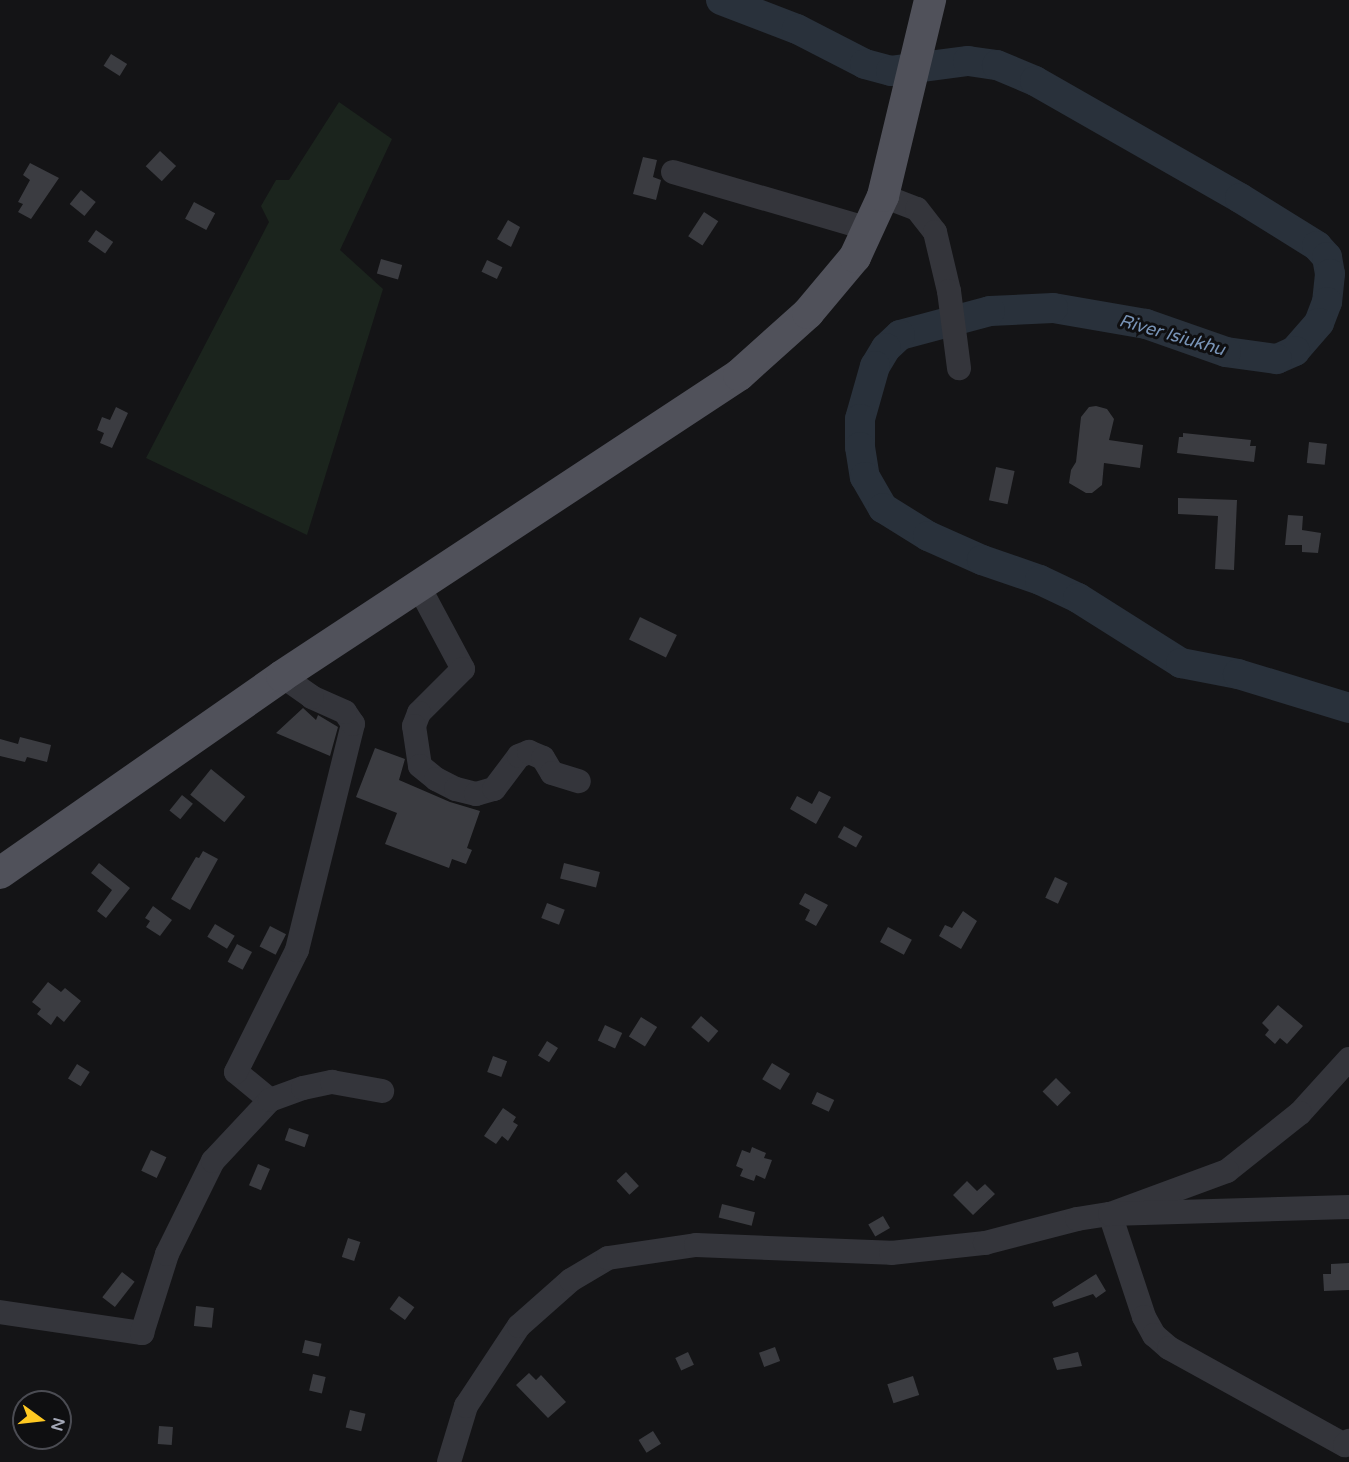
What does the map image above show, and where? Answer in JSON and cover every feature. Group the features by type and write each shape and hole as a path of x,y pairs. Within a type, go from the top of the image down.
{"main road":[{"path":"0,873 282,676 739,375 808,313 855,257 883,196 927,12"}],"street":[{"path":"673,172 869,229"},
{"path":"883,196 917,209 935,232 949,291 958,356"},
{"path":"419,587 463,669 419,713 414,726 420,766 446,784 476,794 494,789 519,756 529,752 543,758 552,773 579,781"},
{"path":"270,1100 236,1072 297,950 353,724 345,712 312,697 282,676"},
{"path":"1110,1214 1227,1170 1300,1113 1349,1059"},
{"path":"0,1312 142,1333 167,1254 213,1161 270,1100 303,1088 332,1082 382,1091"},
{"path":"449,1462 466,1406 519,1326 571,1280 608,1258 696,1245 891,1253 985,1243 1077,1219 1110,1214 1349,1207"},
{"path":"1110,1214 1144,1317 1154,1335 1169,1348 1345,1449"}],"shaded area":[{"path":"339,102 392,139 340,250 383,289 307,535 146,458 269,222 261,206 276,180 289,180"}],"building":[{"path":"111,54 127,64 120,76 104,66"},
{"path":"160,151 176,166 162,181 146,166"},
{"path":"643,157 657,160 653,177 661,180 656,200 633,194"},
{"path":"30,163 59,178 31,219 18,212 23,204 18,202 30,180 23,175"},
{"path":"81,190 96,202 84,216 70,204"},
{"path":"194,202 215,213 206,230 185,219"},
{"path":"704,212 718,221 702,246 688,236"},
{"path":"508,220 520,227 511,247 497,239"},
{"path":"96,230 113,242 105,254 88,241"},
{"path":"381,259 402,265 398,279 377,273"},
{"path":"487,260 502,267 497,279 482,272"},
{"path":"116,407 128,413 112,448 100,443 104,433 97,430 102,417 110,420"},
{"path":"1089,407 1107,409 1114,419 1109,440 1143,445 1140,468 1104,463 1102,485 1092,493 1086,493 1069,483 1071,470 1076,462 1081,417"},
{"path":"1183,433 1251,440 1250,446 1256,446 1254,462 1177,453 1179,437 1183,437"},
{"path":"1309,442 1327,444 1325,465 1307,463"},
{"path":"996,467 1015,471 1008,504 989,500"},
{"path":"1178,498 1237,500 1234,570 1215,569 1218,516 1178,514"},
{"path":"1288,515 1303,516 1302,530 1321,533 1318,553 1302,552 1302,545 1285,545"},
{"path":"640,617 677,635 666,657 629,639"},
{"path":"303,708 316,720 318,715 338,727 330,756 276,733"},
{"path":"20,737 51,745 47,762 27,757 25,762 0,756 0,739 18,744"},
{"path":"375,748 405,759 399,780 450,802 480,811 467,848 472,850 466,864 452,859 449,868 385,844 397,813 356,797"},
{"path":"211,769 245,797 224,822 190,795"},
{"path":"819,791 831,797 816,824 790,809 797,796 812,804"},
{"path":"182,795 193,804 180,819 169,811"},
{"path":"844,826 862,836 856,848 838,837"},
{"path":"203,851 218,859 190,910 171,899 196,857 199,858"},
{"path":"99,863 130,888 106,918 97,911 112,890 91,873"},
{"path":"564,863 600,872 596,887 560,879"},
{"path":"1055,877 1068,883 1058,904 1045,898"},
{"path":"805,893 828,905 816,926 805,920 810,910 799,904"},
{"path":"547,903 565,910 559,925 541,918"},
{"path":"153,906 172,920 160,936 146,927 150,921 145,918"},
{"path":"963,911 977,921 961,949 939,936 945,925 952,928"},
{"path":"215,924 235,936 227,949 207,937"},
{"path":"270,926 286,934 276,955 260,946"},
{"path":"888,927 912,940 904,955 880,942"},
{"path":"237,944 252,952 243,970 228,962"},
{"path":"48,982 61,992 65,988 81,1001 64,1022 57,1016 51,1025 37,1014 41,1009 32,1002"},
{"path":"1278,1005 1303,1026 1287,1044 1280,1038 1275,1044 1265,1035 1269,1030 1262,1023"},
{"path":"701,1016 718,1031 709,1042 691,1027"},
{"path":"641,1017 657,1027 645,1047 629,1037"},
{"path":"605,1025 622,1033 615,1048 598,1040"},
{"path":"547,1041 558,1048 549,1062 538,1055"},
{"path":"493,1056 507,1061 501,1077 487,1072"},
{"path":"772,1063 790,1074 780,1090 762,1079"},
{"path":"77,1064 90,1072 81,1086 68,1078"},
{"path":"1056,1078 1071,1093 1057,1106 1043,1091"},
{"path":"817,1092 834,1100 829,1112 812,1104"},
{"path":"503,1108 516,1117 513,1122 518,1125 508,1141 502,1136 496,1144 484,1136"},
{"path":"289,1128 309,1135 305,1147 285,1140"},
{"path":"752,1147 766,1153 764,1158 772,1160 765,1179 756,1175 754,1181 740,1176 743,1169 736,1166 742,1150 750,1153"},
{"path":"151,1150 166,1157 157,1178 141,1171"},
{"path":"258,1164 270,1169 261,1190 249,1185"},
{"path":"626,1172 639,1186 629,1195 616,1181"},
{"path":"967,1181 977,1191 985,1184 995,1194 973,1215 953,1195"},
{"path":"722,1204 755,1212 752,1226 719,1218"},
{"path":"883,1216 890,1228 875,1237 868,1224"},
{"path":"348,1238 360,1242 354,1261 342,1257"},
{"path":"1349,1263 1349,1290 1324,1291 1323,1274 1331,1274 1331,1264"},
{"path":"122,1272 135,1282 115,1307 102,1297"},
{"path":"1096,1274 1106,1291 1096,1298 1093,1294 1054,1307 1052,1302"},
{"path":"399,1296 414,1307 405,1320 390,1309"},
{"path":"196,1306 214,1308 212,1328 194,1326"},
{"path":"305,1340 322,1344 319,1356 302,1353"},
{"path":"775,1347 780,1361 764,1367 759,1353"},
{"path":"688,1352 694,1365 681,1371 675,1358"},
{"path":"1078,1352 1082,1366 1057,1370 1053,1358"},
{"path":"529,1373 536,1380 541,1375 566,1402 548,1418 516,1385"},
{"path":"313,1374 326,1377 322,1393 309,1391"},
{"path":"913,1376 919,1395 894,1403 887,1384"},
{"path":"350,1410 366,1414 361,1431 346,1427"},
{"path":"159,1426 173,1427 172,1445 158,1444"},
{"path":"653,1431 661,1444 647,1453 639,1440"}],"waterway":[{"name":"River Isiukhu","path":"721,0 797,29 865,64 891,71 968,61 997,65 1035,81 1240,198 1317,246 1327,257 1330,274 1327,302 1319,323 1295,351 1277,359 1226,352 1146,324 1053,308 990,311 900,335 886,348 875,366 860,419 860,447 865,477 883,508 928,536 982,560 1040,580 1078,598 1181,663 1238,674 1349,708"}]}
